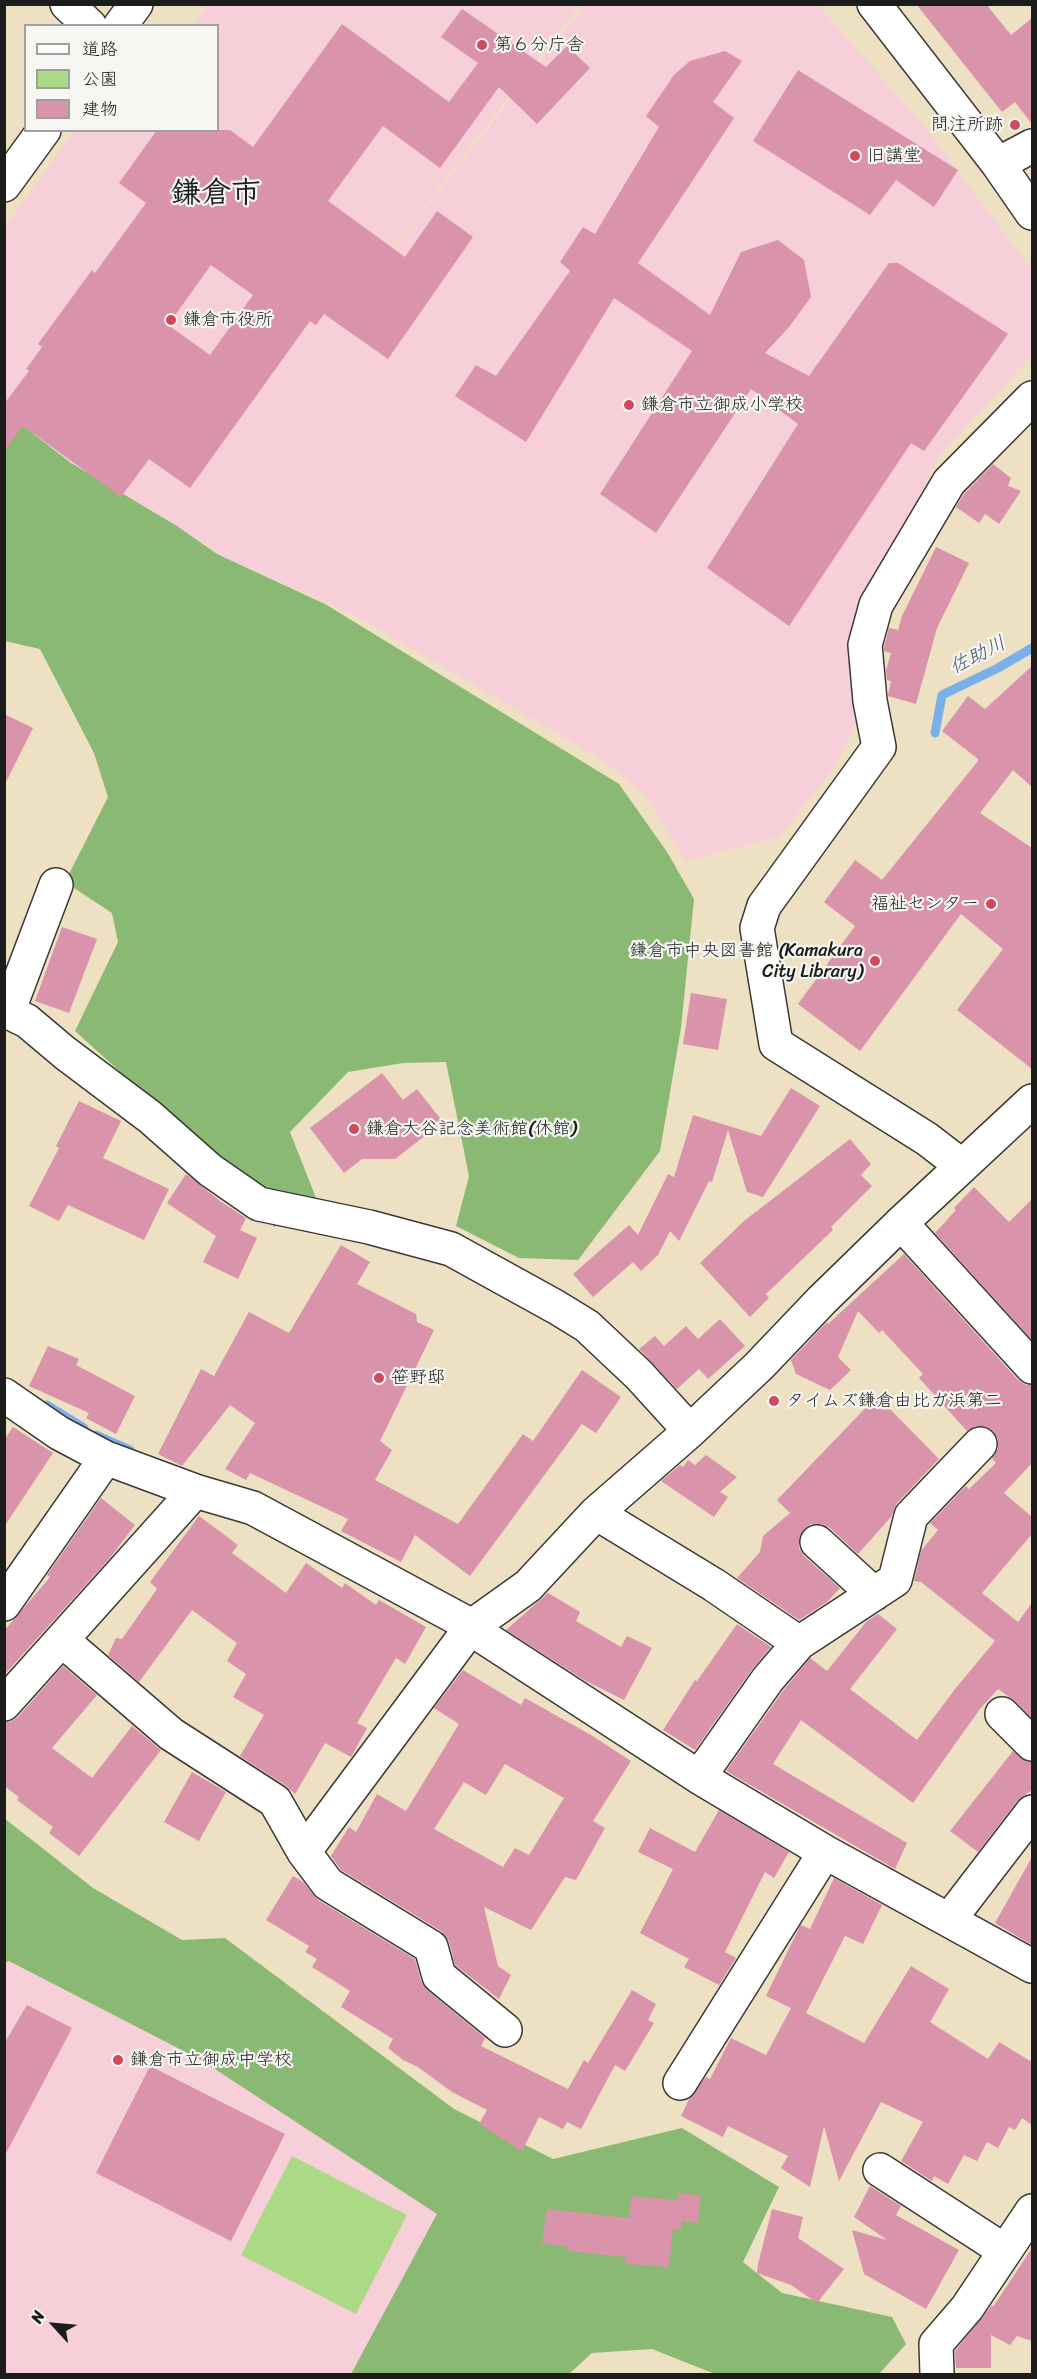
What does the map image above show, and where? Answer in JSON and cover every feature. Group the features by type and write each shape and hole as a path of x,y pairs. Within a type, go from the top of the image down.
{"street":[{"path":"67,4 88,24"},
{"path":"121,24 136,4"},
{"path":"874,4 998,165 1032,213"},
{"path":"4,185 43,132"},
{"path":"998,165 1032,146"},
{"path":"962,1166 927,1139 776,1044 757,928 764,906 879,747 870,700 865,645 876,605 949,482 1032,398"},
{"path":"56,885 6,1011 27,1021 65,1053 150,1117 210,1170 259,1204 369,1227 451,1249 587,1326 639,1375 690,1431"},
{"path":"304,1852 472,1626 528,1586 596,1513 690,1431 759,1366 822,1300 901,1223 1032,1101"},
{"path":"901,1223 1032,1367"},
{"path":"4,1395 59,1433 106,1458 195,1491 253,1508 472,1626 484,1638 699,1777 825,1852 1032,1966"},
{"path":"699,1777 768,1679 799,1643 895,1580 911,1516 980,1444"},
{"path":"4,1604 106,1458"},
{"path":"4,1704 63,1641 195,1491"},
{"path":"596,1513 714,1585 799,1643"},
{"path":"817,1542 874,1594"},
{"path":"63,1641 171,1734 275,1801 304,1852 328,1884 430,1947 439,1976 505,2030"},
{"path":"1002,1714 1032,1744"},
{"path":"950,1920 1032,1812"},
{"path":"680,2084 825,1852"},
{"path":"880,2170 1005,2251"},
{"path":"937,2374 936,2344 967,2308 1032,2211"}],"shaded area":[{"name":"鎌倉市立御成小学校","path":"208,5 580,5 274,401 585,5 818,5 924,126 1032,270 1032,355 940,455 866,598 856,667 856,724 835,766 779,837 685,861 648,798 603,760 354,615 226,558 71,463 5,411 5,228 73,132 219,132 219,24 194,24"},
{"name":"鎌倉市立御成中学校","path":"4,1916 457,2204 349,2374 5,2374"}],"green space":[{"path":"4,411 71,463 177,526 217,554 325,604 619,784 667,852 694,899 681,1028 660,1151 578,1260 519,1258 456,1226 469,1176 446,1062 403,1063 348,1072 290,1132 316,1198 274,1227 259,1204 149,1098 75,1031 118,942 112,913 65,882 108,797 94,753 40,649 5,641"},
{"path":"4,1818 93,1888 182,1940 225,1938 454,2109 553,2159 682,2128 779,2187 743,2262 782,2293 892,2317 906,2344 879,2374 715,2374 652,2349 592,2353 569,2374 351,2374 437,2214 201,2060 9,1961 5,1963"},
{"path":"292,2156 407,2215 356,2314 241,2255"}],"building":[{"path":"916,4 986,4 1011,35 1032,18 1032,124 1015,102 1002,112"},
{"name":"鎌倉市役所","path":"462,9 546,67 567,46 590,68 537,124 499,87 440,168 383,126 328,201 405,257 437,211 473,237 388,359 324,314 316,325 310,321 190,488 149,459 121,497 23,426 4,451 4,404 29,371 26,369 42,347 38,344 92,270 95,273 146,203 119,183 156,132 230,130 253,147 342,24 449,102 478,63 441,37","holes":["211,265 253,295 210,355 168,325"]},
{"path":"725,51 742,61 713,102 734,118 638,263 710,315 741,252 778,240 804,260 811,297 789,327 765,353 809,376 889,263 898,263 1008,334 924,451 911,443 789,626 707,568 798,424 751,389 656,533 600,494 692,351 614,298 526,442 455,396 476,365 496,376 570,271 560,262 583,227 595,234 659,127 646,116 674,75 690,61"},
{"name":"旧講堂","path":"798,70 958,170 934,207 896,180 870,215 753,141"},
{"path":"993,464 1011,478 1008,486 1021,491 999,524 985,514 979,523 956,507 964,494"},
{"path":"936,547 969,563 937,628 916,704 888,696 891,681 887,680 886,670 891,653 884,651 884,647 889,628 898,630 902,616"},
{"path":"1032,666 1032,787 1013,770 980,813 1032,848 1032,1069 957,1010 1003,949 961,914 860,1051 798,1004 855,926 824,902 855,860 882,880 978,761 942,731 968,696 985,709"},
{"path":"4,714 33,728 4,786"},
{"path":"62,927 97,939 69,1013 35,1001"},
{"path":"691,993 727,999 718,1050 683,1044"},
{"path":"382,1073 403,1100 417,1089 443,1122 395,1159 362,1159 344,1173 310,1128"},
{"path":"791,1088 820,1106 763,1197 747,1192 728,1130 712,1182 709,1181 679,1241 670,1231 658,1255 641,1271 633,1262 593,1297 573,1274 629,1225 638,1235 668,1174 674,1177 693,1115 761,1136"},
{"path":"79,1101 121,1121 103,1158 169,1189 144,1240 68,1205 59,1221 29,1206 59,1148 56,1146"},
{"path":"850,1139 871,1164 861,1175 872,1186 831,1227 833,1230 766,1294 769,1298 750,1317 700,1263 744,1221"},
{"path":"186,1174 246,1218 240,1230 257,1238 238,1279 203,1262 216,1236 167,1203"},
{"path":"974,1187 1009,1222 1032,1199 1032,1340 935,1233"},
{"path":"341,1245 370,1262 357,1284 416,1314 417,1322 434,1330 380,1441 392,1450 375,1480 458,1524 523,1434 533,1441 582,1370 621,1397 596,1433 582,1424 470,1576 415,1535 401,1562 341,1531 348,1519 250,1473 246,1480 225,1469 255,1423 230,1405 182,1466 158,1454 201,1369 214,1376 249,1312 289,1333"},
{"path":"904,1254 1018,1380 1026,1385 1032,1385 1032,1463 1004,1493 1032,1517 1032,1534 982,1593 1018,1622 1032,1603 1032,1718 1015,1701 998,1689 980,1709 913,1803 801,1720 773,1764 907,1843 895,1869 726,1771 783,1691 810,1658 827,1671 867,1621 878,1614 897,1629 850,1689 917,1740 995,1641 921,1582 914,1581 921,1551 938,1530 930,1523 966,1486 969,1489 996,1463 992,1458 998,1449 998,1439 993,1431 984,1426 975,1426 967,1431 919,1378 923,1374 882,1330 879,1333 858,1311 838,1357 851,1370 830,1390 796,1374 791,1360 827,1322 828,1324"},
{"path":"720,1319 745,1346 708,1379 699,1369 677,1389 639,1349 655,1336 664,1346 686,1326 698,1339"},
{"path":"48,1346 79,1359 76,1365 135,1396 116,1434 86,1418 89,1413 29,1386"},
{"path":"877,1396 939,1459 897,1503 891,1517 858,1554 830,1528 822,1524 811,1524 803,1530 799,1539 799,1548 804,1556 840,1588 827,1602 799,1620 737,1578 760,1552 763,1536 790,1513 777,1500"},
{"path":"13,1427 53,1453 4,1527 4,1440"},
{"path":"706,1455 737,1477 720,1492 728,1497 714,1517 661,1481 680,1465 683,1467 688,1460 695,1465"},
{"path":"101,1498 135,1525 110,1558 4,1675 4,1631 50,1577 47,1575"},
{"path":"199,1516 238,1545 232,1553 286,1593 306,1563 342,1588 345,1583 376,1605 379,1600 426,1627 405,1664 396,1658 357,1723 367,1728 351,1757 325,1743 295,1794 240,1756 264,1715 233,1697 246,1674 227,1661 237,1643 192,1610 139,1682 108,1655 116,1638 122,1639 157,1589 150,1582"},
{"path":"548,1593 580,1612 576,1621 621,1647 627,1636 652,1648 624,1700 584,1680 506,1630"},
{"path":"737,1624 771,1647 753,1668 695,1750 663,1730 695,1680 697,1681"},
{"path":"63,1666 97,1695 52,1748 92,1778 132,1726 161,1750 79,1856 49,1833 53,1827 17,1800 19,1797 4,1786 4,1722 10,1722 18,1717"},
{"path":"463,1670 521,1705 525,1698 591,1735 631,1761 593,1821 605,1828 576,1880 565,1877 531,1930 484,1907 498,1966 511,1975 499,1999 455,1965 449,1942 441,1931 341,1870 331,1856 349,1827 356,1832 377,1794 406,1811 459,1724 434,1708","holes":["505,1764 564,1798 529,1855 515,1848 503,1867 434,1829 464,1782 486,1795"]},
{"path":"1013,1751 1027,1762 1032,1762 1032,1790 1017,1801 978,1852 950,1831"},
{"path":"192,1772 226,1792 199,1841 164,1822"},
{"path":"719,1810 789,1852 774,1878 765,1872 725,1952 736,1958 719,1985 684,1967 689,1959 640,1933 673,1869 638,1852 650,1828 695,1852"},
{"path":"1032,1857 1032,1945 995,1923"},
{"path":"293,1876 303,1882 318,1900 415,1959 421,1981 427,1990 485,2038 481,2046 568,2089 584,2060 588,2063 632,1990 656,2004 648,2020 654,2023 625,2071 615,2065 581,2129 567,2122 563,2129 539,2117 522,2151 479,2124 487,2110 452,2092 418,2067 403,2060 388,2048 393,2039 341,2007 350,1991 312,1967 317,1959 305,1952 309,1946 266,1920"},
{"path":"834,1878 882,1905 863,1944 845,1936 806,2013 864,2043 911,1966 949,1989 930,2022 988,2059 999,2042 1032,2062 1032,2125 1022,2118 1015,2130 1009,2127 998,2148 987,2142 977,2161 964,2155 948,2184 934,2176 932,2181 901,2161 923,2122 881,2102 839,2181 824,2126 810,2187 781,2168 788,2156 728,2126 723,2137 681,2116 689,2099 706,2077 710,2079 731,2038 766,2055 791,2008 766,1996 800,1926 810,1929"},
{"path":"27,2005 72,2028 4,2157 4,2044"},
{"path":"150,2066 285,2134 231,2241 96,2173"},
{"path":"870,2186 901,2206 896,2215 959,2250 926,2309 864,2274 852,2230 887,2240 854,2217"},
{"path":"678,2193 701,2195 698,2223 682,2221 682,2230 673,2229 669,2267 626,2264 626,2257 567,2251 568,2247 542,2243 547,2209 629,2218 631,2196 677,2200"},
{"path":"772,2209 803,2217 798,2238 844,2269 817,2303 791,2285 757,2273"},
{"path":"1032,2248 1032,2341 1017,2336 1010,2345 991,2335 991,2368 956,2368 955,2351 992,2305 993,2307"}],"waterway":[{"name":"佐助川","path":"935,733 942,695 998,668 1032,648"},
{"path":"47,1405 84,1428"},
{"path":"96,1435 130,1450"}],"place":[{"name":"第６分庁舎","path":"482,45"},
{"name":"問注所跡","path":"1015,125"},
{"name":"旧講堂","path":"855,156"},
{"name":"鎌倉市役所","path":"171,320"},
{"name":"鎌倉市立御成小学校","path":"629,405"},
{"name":"福祉センター","path":"991,904"},
{"name":"鎌倉市中央図書館 (Kamakura City Library)","path":"875,961"},
{"name":"鎌倉大谷記念美術館(休館)","path":"354,1129"},
{"name":"笹野邸","path":"379,1378"},
{"name":"タイムズ鎌倉由比ガ浜第二","path":"774,1401"},
{"name":"鎌倉市立御成中学校","path":"118,2060"}],"district":[{"name":"鎌倉市","path":"216,194"}]}
